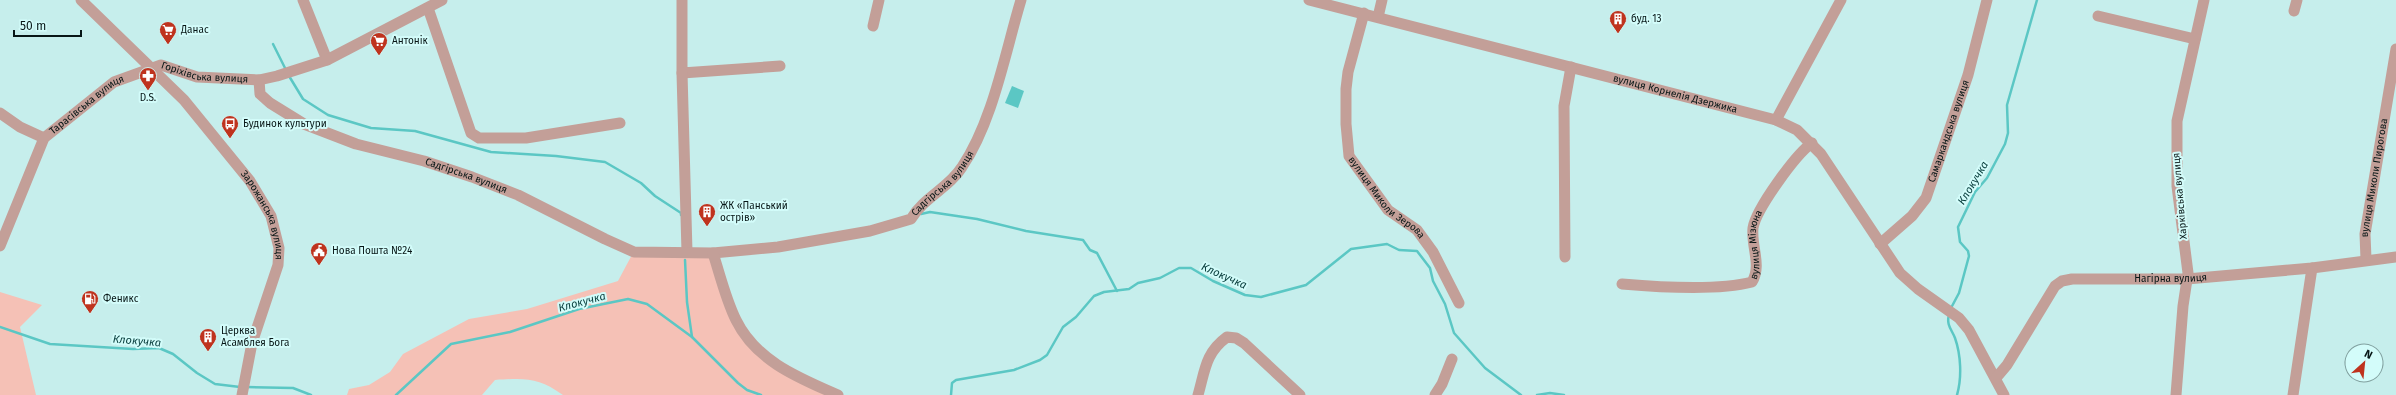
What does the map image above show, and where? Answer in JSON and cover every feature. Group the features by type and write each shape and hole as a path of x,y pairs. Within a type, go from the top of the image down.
{"street":[{"name":"Горіхівська вулиця","path":"81,0 184,100"},
{"path":"303,0 327,60"},
{"path":"259,80 297,71 327,60 442,0"},
{"path":"682,0 682,73 687,252"},
{"path":"873,26 879,0"},
{"name":"Садгірська вулиця","path":"259,80 260,94 270,103 304,124 356,144 424,161 472,177 518,195 634,252 713,253 778,247 870,231 911,219 918,206 962,168 977,140 1002,69 1021,0"},
{"name":"вулиця Корнелія Дзержика","path":"1309,0 1776,120 1797,130 1812,144 1900,273 1918,289 1959,318 1969,330 2004,395"},
{"path":"1378,17 1382,0"},
{"path":"1776,120 1840,0"},
{"name":"Самаркандська вулиця","path":"1880,244 1912,216 1926,198 1966,80 1987,0"},
{"name":"Харківська вулиця","path":"2176,395 2188,268 2177,186 2177,121 2204,0"},
{"path":"2294,11 2297,0"},
{"path":"428,8 471,133 479,138 526,138 620,123"},
{"name":"вулиця Миколи Зерова","path":"1364,13 1348,72 1346,89 1345,118 1349,156 1388,210 1417,230 1434,252 1459,303"},
{"path":"2098,16 2195,39"},
{"name":"вулиця Миколи Пирогова","path":"2366,259 2365,234 2396,49"},
{"name":"Горіхівська вулиця","path":"152,68 161,64 197,77 259,80"},
{"path":"682,73 780,66"},
{"path":"1564,257 1564,106 1571,67"},
{"name":"Тарасівська вулиця","path":"0,246 44,138 114,82 152,68"},
{"name":"Зарожанська вулиця","path":"184,100 250,181 271,216 276,231 279,248 278,265 255,336 245,374 242,395"},
{"path":"0,113 20,127 44,138"},
{"name":"вулиця Мізюна","path":"1622,284 1656,287 1735,285 1752,282 1756,276 1753,238 1757,216 1792,164 1812,144"},
{"path":"713,253 736,320 755,348 777,366 838,395"},
{"name":"Нагірна вулиця","path":"1996,378 2008,365 2055,286 2062,281 2072,279 2187,279 2312,268 2366,259 2396,257"},
{"path":"2293,395 2312,268"},
{"path":"1198,395 1209,355 1216,345 1227,337 1236,338 1244,343 1300,395"},
{"path":"1435,395 1442,384 1452,359"}],"shaded area":[{"path":"634,251 713,252 737,320 777,365 841,395 563,395 538,382 515,379 495,380 482,395 347,395 349,389 369,385 390,372 403,354 469,319 527,309 618,281"},
{"path":"0,292 42,305 20,327 36,395 0,395"}],"water":[{"path":"1012,86 1024,91 1018,108 1005,103"}],"waterway":[{"name":"Клокучка","path":"1951,308 1959,293 1969,256 1968,251 1960,242 1958,227 1975,192 1987,178 2005,144 2008,133 2007,105 2037,0"},
{"path":"273,44 286,70"},
{"path":"289,76 303,99 328,115 371,128 415,131 491,152 556,156 605,162 641,183 655,196 681,213 681,215"},
{"path":"921,214 930,212 977,219 1026,231 1083,240 1090,250 1097,253 1117,291"},
{"name":"Клокучка","path":"951,395 952,383 956,380 1014,370 1040,360 1047,355 1063,327 1076,317 1094,296 1104,292 1129,289 1138,283 1160,278 1179,268 1191,268 1213,281 1245,295 1261,297 1306,285 1351,249 1387,244 1399,250 1417,251 1430,268 1433,281 1445,304 1454,333 1485,368 1521,395"},
{"path":"685,260 687,302 692,337"},
{"name":"Клокучка","path":"396,395 451,344 510,332 579,309 628,299 647,304 692,337 738,383 747,390 761,395"},
{"name":"Клокучка","path":"1949,315 1949,325 1955,338 1960,359 1960,381 1957,395"},
{"name":"Клокучка","path":"0,327 50,344 133,349 159,348 173,354 197,373 215,384 240,387"},
{"name":"Клокучка","path":"247,387 293,388 311,395"},
{"name":"Клокучка","path":"1537,395 1550,393 1564,395"}],"place":[{"name":"буд. 13","path":"1618,34"},
{"name":"Данас","path":"168,45"},
{"name":"Антонік","path":"379,56"},
{"name":"D.S.","path":"148,91"},
{"name":"Будинок культури","path":"230,139"},
{"name":"ЖК «Панський острів»","path":"707,227"},
{"name":"Нова Пошта №24","path":"319,266"},
{"name":"Феникс","path":"90,314"},
{"name":"Церква Асамблея Бога","path":"208,352"}]}
